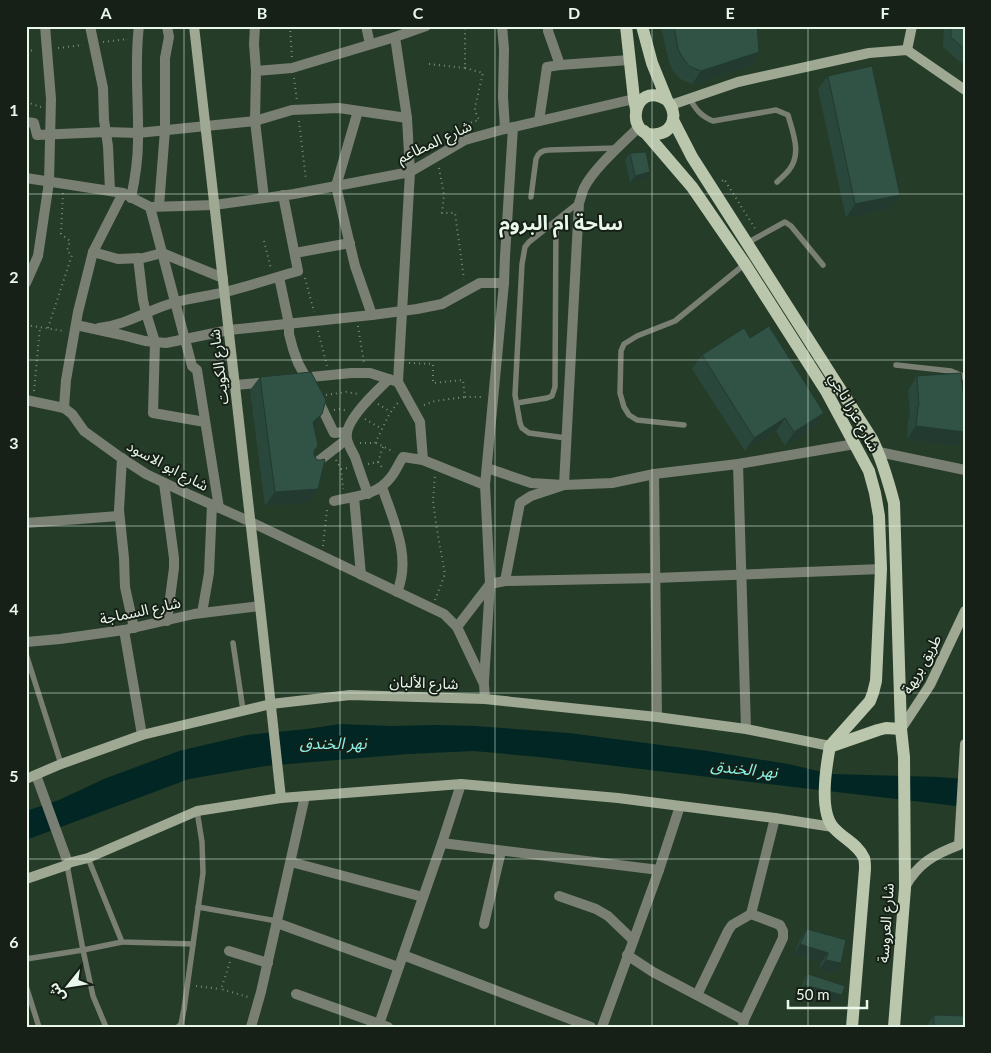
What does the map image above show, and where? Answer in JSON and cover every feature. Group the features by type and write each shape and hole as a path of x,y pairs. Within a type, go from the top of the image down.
{"main road":[{"name":"شارع الكويت","path":"194,26 281,798"},
{"path":"626,26 635,115 641,129 649,134 655,134 661,133 671,126 674,115 652,63 642,26"},
{"path":"907,50 912,26"},
{"path":"669,103 690,99 738,82 869,53 907,50 965,90"},
{"path":"635,104 649,96 662,97 669,103"},
{"name":"شارع عزرا ناجي","path":"673,120 692,158 872,439 885,468 894,502 901,729 904,757"},
{"name":"شارع عزرا ناجي","path":"641,129 692,187 745,264 826,391 869,472 878,504 881,569 876,680 874,694 867,706 830,746"},
{"name":"طريق بريهة","path":"901,729 930,686 965,611"},
{"name":"شارع الألبان","path":"31,777 142,735 243,710 272,709 350,695 485,699 657,717 746,729 830,746"},
{"path":"833,827 827,817 825,808 826,766 830,746 886,728 901,729"},
{"path":"904,888 913,874 932,857 962,845 964,748"},
{"name":"شارع العروسة","path":"894,1027 904,888 904,757"},
{"path":"26,879 88,858 197,811 281,798 461,784 618,798 833,827"},
{"name":"شارع العروسة","path":"833,827 857,848 864,858 865,869 852,1027"}],"street":[{"path":"26,283 38,256 49,182 51,99 46,26"},
{"path":"90,26 103,88 110,191"},
{"path":"30,400 64,408 66,380 75,329 93,252 127,196 136,176 138,133 137,45 140,26"},
{"path":"167,26 169,37 165,58 164,130 155,206 162,253 192,366 197,370 215,507 209,573 202,613"},
{"path":"255,26 255,121 264,198"},
{"path":"366,26 370,44"},
{"path":"256,72 292,68 426,26"},
{"path":"485,699 484,684 490,584 485,485 504,283 509,128 503,97 504,49 502,26"},
{"path":"548,26 560,65"},
{"path":"311,467 343,442 356,414 370,398 393,381 399,363 410,172 407,118 395,37"},
{"path":"539,121 547,67 630,60"},
{"name":"شارع المطاعم","path":"155,206 214,204 264,198 410,172 465,140 539,121 635,104"},
{"path":"26,122 34,123 36,135 50,135 106,132 138,133 255,121 292,110 339,108 407,118"},
{"path":"358,111 336,186 355,266 372,315"},
{"path":"564,485 579,203 584,188 600,166 641,129"},
{"path":"26,178 110,191 155,206"},
{"path":"75,329 111,326 126,322 175,302 224,292 298,271 283,195"},
{"path":"295,253 350,243"},
{"path":"93,252 118,258 138,258 162,253 223,278"},
{"path":"138,258 143,300 155,342 154,413 205,422"},
{"path":"276,277 290,324 289,334 298,363 334,433 354,456 368,494"},
{"path":"91,329 145,341 166,343 229,330 356,317 442,304 480,283 504,283"},
{"path":"235,385 351,373 370,373 393,381 406,396 420,422 423,460"},
{"name":"شارع ابو الاسود","path":"64,408 76,418 84,431 146,474 444,614 457,627"},
{"path":"487,468 532,484 612,483 654,474 738,464 855,444"},
{"path":"879,452 965,470"},
{"path":"361,575 344,499 378,490 391,478 403,457 423,460 485,485"},
{"path":"122,458 119,516 129,629 142,735"},
{"path":"738,464 746,729"},
{"path":"654,474 657,717"},
{"path":"164,483 174,558 167,620"},
{"path":"505,582 520,503 531,496 564,485"},
{"path":"382,487 403,558 400,585 397,592"},
{"path":"26,523 119,516"},
{"path":"484,684 457,627 490,584 881,569"},
{"name":"شارع السماجة","path":"26,642 129,629 202,613 260,606"},
{"path":"31,777 67,864"},
{"path":"296,994 382,1026 398,967 461,784"},
{"path":"251,1027 268,963 305,796"},
{"path":"602,1027 680,806"},
{"path":"697,995 732,925 751,914 775,818"},
{"path":"442,843 659,870"},
{"path":"484,924 501,851"},
{"path":"290,862 422,897"},
{"path":"559,896 596,909 608,916 633,940"},
{"path":"627,955 743,1024 783,938 783,931 780,925 751,914"},
{"path":"277,922 398,967"},
{"path":"231,952 268,963"},
{"path":"403,955 591,1027"}],"lane":[{"path":"690,99 699,114 713,121 776,110 788,115 796,145 796,156 790,169 777,182"},
{"path":"532,197 536,159 542,151 618,148"},
{"path":"566,438 526,431 520,423 515,395 523,254 525,247 528,242 579,203"},
{"path":"517,403 552,396 555,387 556,221"},
{"path":"747,243 787,222 823,265"},
{"path":"684,425 637,420 629,415 624,407 620,393 621,351 624,344 637,336 675,321 745,264"},
{"path":"896,365 952,371 963,376 965,379"},
{"path":"233,643 243,710"},
{"path":"26,654 62,764"},
{"path":"178,1027 181,1024 188,985 202,873 202,842 197,811"},
{"path":"88,858 122,942"},
{"path":"67,864 93,996 106,1027"},
{"path":"198,907 277,922"},
{"path":"26,959 122,942 193,944"},
{"path":"26,986 39,1027"}],"path":[{"path":"465,26 465,68"},
{"path":"26,51 138,38"},
{"path":"429,64 465,68 483,73 475,108 479,120 469,123 472,138"},
{"path":"26,102 51,111"},
{"path":"437,156 444,195 442,213 455,213 466,291"},
{"path":"724,179 755,230"},
{"path":"48,328 72,255 66,251 70,241 61,234 63,184"},
{"path":"264,240 276,277"},
{"path":"356,317 365,373"},
{"path":"26,326 75,329"},
{"path":"30,400 40,327"},
{"path":"399,363 433,364 433,383 462,380 465,397"},
{"path":"316,397 346,392 359,394 370,398 390,412"},
{"path":"375,443 390,412 406,396"},
{"path":"413,409 435,402 465,397 494,397"},
{"path":"322,556 328,500 344,499 341,470 343,442 375,443 403,457"},
{"path":"431,608 445,574 434,500 436,465"},
{"path":"220,990 231,952"},
{"path":"188,985 220,990 259,1000"}],"water":[{"name":"نهر الخندق","path":"340,724 475,726 569,733 707,751 788,764 831,774 965,779 965,807 474,751 408,754 265,766 189,779 26,840 26,811 59,800 104,779 179,751 247,735"}],"building":[{"path":"674,26 757,26 759,52 701,71 689,66 683,58 678,49"},
{"path":"951,26 965,26 965,50 951,37"},
{"path":"872,66 900,195 855,204 828,76"},
{"path":"646,152 650,172 635,176 630,153"},
{"path":"769,326 824,413 794,432 785,418 754,438 702,355 744,328 750,338"},
{"path":"311,372 326,400 322,414 313,422 318,446 314,450 314,455 317,460 325,460 318,489 275,492 260,377"},
{"path":"961,373 965,432 916,426 919,406 917,376"},
{"path":"807,929 846,940 841,963 826,960 828,953 800,944"},
{"path":"808,974 845,986 842,995 805,985"},
{"path":"934,1015 965,1016 965,1027 934,1027"}],"district":[{"name":"ساحة ام البروم","path":"561,222"}]}
